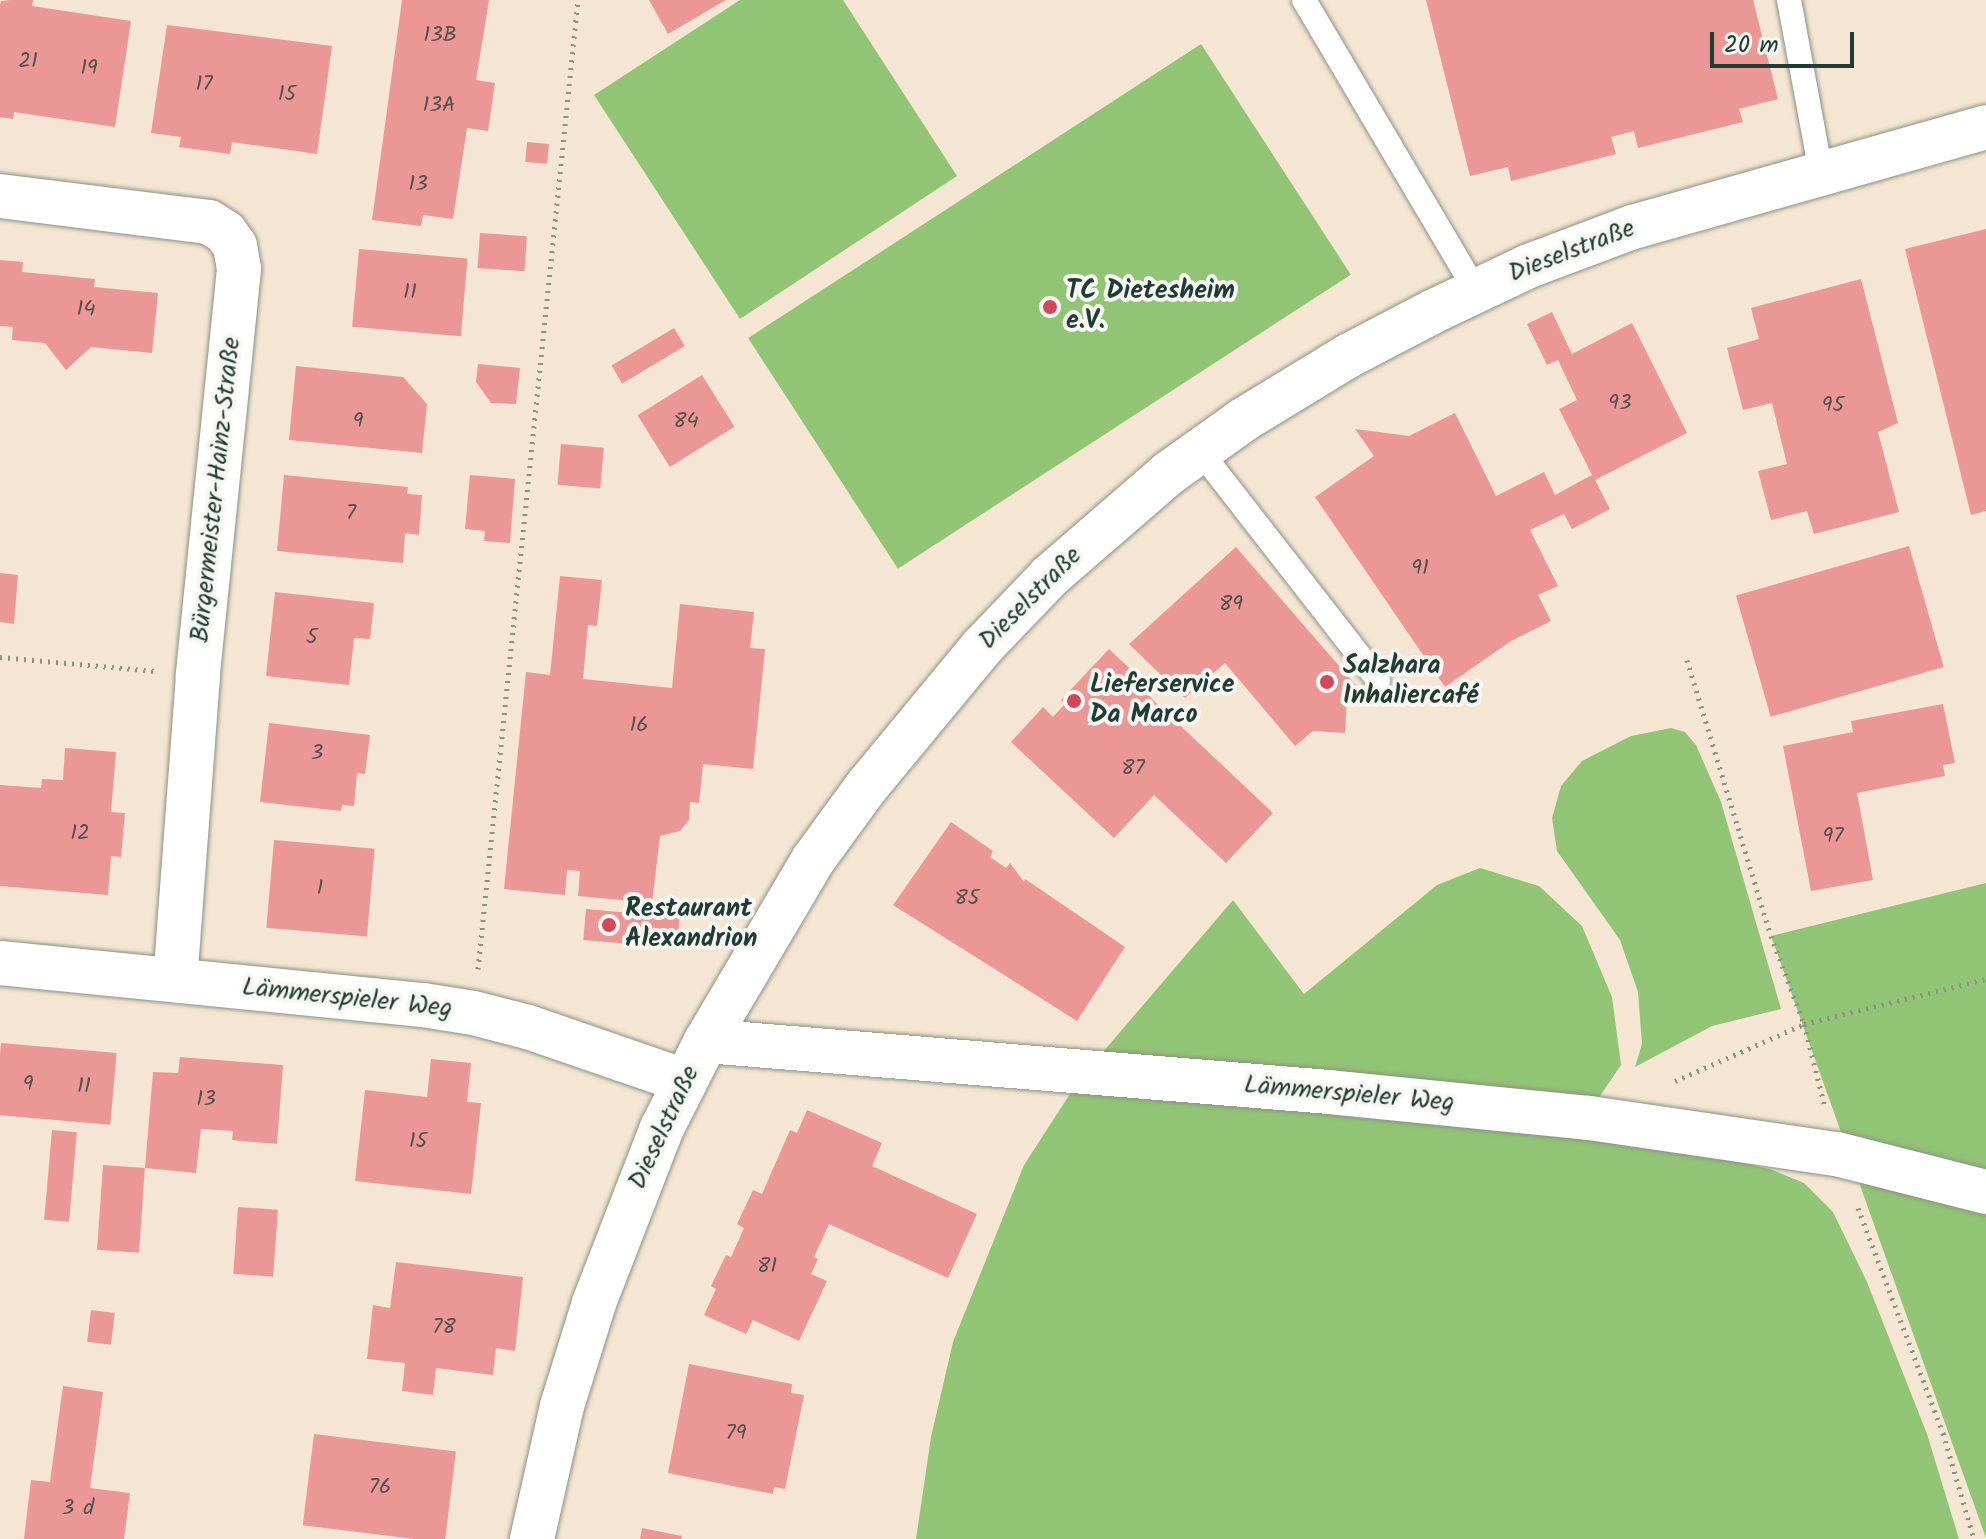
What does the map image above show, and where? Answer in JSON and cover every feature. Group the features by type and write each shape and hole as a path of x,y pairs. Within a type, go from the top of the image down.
{"street":[{"name":"Dieselstraße","path":"532,1539 562,1406 594,1303 629,1206 706,1041 813,860 867,786 963,669 1082,547 1243,420 1348,356 1529,266 1633,227 1986,127"},
{"name":"Bürgermeister-Hainz-Straße","path":"0,196 209,222 225,232 235,246 239,269 198,676 175,980"},
{"name":"Lämmerspieler Weg","path":"0,963 423,1005 473,1013 528,1027 685,1081"},
{"name":"Lämmerspieler Weg","path":"706,1041 1344,1093 1708,1132 1837,1154 1986,1192"}],"lane":[{"path":"1304,0 1476,291"},
{"path":"1789,0 1821,173"},
{"path":"1200,451 1378,680"}],"path":[{"path":"473,1013 578,0"},
{"path":"0,657 198,676"},
{"path":"1687,660 1771,936 1804,1024 1837,1154 1943,1433 1974,1539"},
{"path":"1662,1086 1804,1024 1986,979"}],"green space":[{"path":"740,0 843,0 957,176 740,319 594,95"},
{"name":"TC Dietesheim e.V.","path":"1201,44 1351,275 898,569 748,338"},
{"path":"1671,728 1685,732 1696,745 1721,802 1781,1009 1712,1026 1635,1067 1642,1044 1638,992 1620,940 1557,851 1552,818 1561,786 1582,761 1631,736"},
{"path":"1480,868 1539,886 1582,926 1612,997 1621,1065 1579,1127 1770,1169 1804,1183 1833,1212 1867,1282 1927,1434 1959,1539 916,1539 931,1437 953,1342 1024,1165 1079,1080 1233,900 1304,994 1437,885"},
{"path":"1986,883 1986,1538 1771,936"}],"building":[{"path":"33,0 32,6 131,21 115,127 14,112 13,119 0,117 0,5 1,1"},
{"path":"402,0 489,0 476,80 495,83 488,131 467,128 453,219 423,215 421,226 372,220"},
{"path":"649,0 726,0 668,34"},
{"path":"1426,0 1753,0 1778,99 1739,109 1743,122 1638,148 1634,131 1611,137 1616,154 1511,181 1508,167 1470,176"},
{"path":"167,25 332,46 317,154 232,142 230,154 179,147 181,137 151,133"},
{"path":"527,142 549,144 547,164 525,162"},
{"path":"1986,229 1986,511 1971,515 1905,249"},
{"path":"480,233 527,236 524,271 478,268"},
{"path":"359,249 468,258 461,336 352,327"},
{"path":"0,260 23,262 22,272 95,279 94,287 158,293 152,353 91,347 66,370 45,343 12,340 13,327 0,326"},
{"path":"1861,279 1898,423 1878,432 1899,512 1814,534 1807,511 1771,520 1758,471 1787,464 1772,403 1743,410 1727,348 1759,339 1751,308"},
{"path":"1552,312 1572,354 1632,323 1687,433 1595,480 1610,509 1572,529 1564,514 1530,530 1558,586 1538,595 1551,621 1511,641 1445,687 1315,497 1374,456 1355,429 1409,436 1455,413 1496,496 1544,472 1555,495 1592,475 1559,409 1577,400 1558,360 1547,365 1527,324"},
{"path":"674,328 685,346 622,384 611,366"},
{"path":"478,364 520,368 516,404 491,403 476,382"},
{"path":"296,366 403,377 427,404 422,453 289,440"},
{"path":"702,375 734,427 670,467 638,415"},
{"path":"561,444 604,448 600,489 557,485"},
{"path":"284,475 408,487 407,494 422,495 419,535 405,533 403,563 277,551"},
{"path":"470,475 515,479 510,543 484,541 485,531 465,529"},
{"path":"1909,546 1944,667 1771,717 1736,596"},
{"path":"1236,547 1360,690 1347,701 1345,733 1313,731 1295,746 1225,663 1185,698 1129,644"},
{"path":"0,573 18,575 14,624 0,622"},
{"path":"560,576 602,580 597,626 588,625 583,679 672,688 680,604 754,612 750,648 765,649 753,769 703,764 699,803 690,802 689,820 680,831 660,836 652,903 578,896 580,871 567,870 565,895 504,889 526,672 550,675"},
{"path":"275,592 374,603 370,639 354,638 349,685 266,676"},
{"path":"1109,649 1154,691 1150,697 1273,813 1226,863 1154,795 1114,838 1011,742 1043,707 1053,717 1065,704 1061,700"},
{"path":"1943,704 1955,763 1943,765 1945,776 1857,793 1873,880 1811,891 1783,746 1853,732 1851,721"},
{"path":"269,723 370,735 365,774 357,773 354,806 342,805 341,811 260,802"},
{"path":"65,748 116,752 111,812 125,813 121,857 111,856 108,895 0,886 0,785 41,788 42,779 63,780"},
{"path":"951,822 993,851 990,857 1006,868 1010,863 1024,882 1025,879 1125,947 1077,1021 893,905"},
{"path":"274,840 375,849 367,936 266,928"},
{"path":"586,909 680,917 677,948 583,940"},
{"path":"1,1043 117,1053 110,1125 0,1115"},
{"path":"180,1057 283,1065 277,1144 232,1140 233,1131 201,1129 196,1173 145,1168 153,1072 178,1073"},
{"path":"431,1059 471,1063 467,1102 481,1103 471,1194 355,1181 365,1090 427,1097"},
{"path":"807,1110 882,1143 872,1166 977,1214 948,1278 829,1224 814,1257 818,1259 811,1274 827,1281 799,1341 753,1320 746,1334 704,1315 716,1289 711,1286 726,1255 731,1257 744,1228 737,1224 753,1190 762,1194 790,1130 797,1133"},
{"path":"52,1130 77,1132 69,1222 44,1220"},
{"path":"103,1165 145,1168 139,1253 97,1250"},
{"path":"238,1207 278,1210 273,1277 233,1274"},
{"path":"396,1262 523,1277 515,1351 496,1348 493,1375 436,1368 433,1395 402,1391 405,1363 367,1359 373,1305 390,1308"},
{"path":"91,1310 115,1313 111,1345 87,1342"},
{"path":"689,1364 792,1384 791,1393 804,1395 785,1489 774,1487 773,1494 668,1473"},
{"path":"63,1386 103,1392 90,1488 130,1493 124,1539 24,1539 31,1480 50,1482"},
{"path":"314,1434 456,1451 445,1539 414,1539 303,1525"},
{"path":"642,1528 682,1536 681,1539 640,1539"}],"place":[{"name":"TC Dietesheim e.V.","path":"1050,307"},
{"name":"Salzhara Inhaliercafé","path":"1327,682"},
{"name":"Lieferservice Da Marco","path":"1074,701"},
{"name":"Restaurant Alexandrion","path":"609,925"}]}
